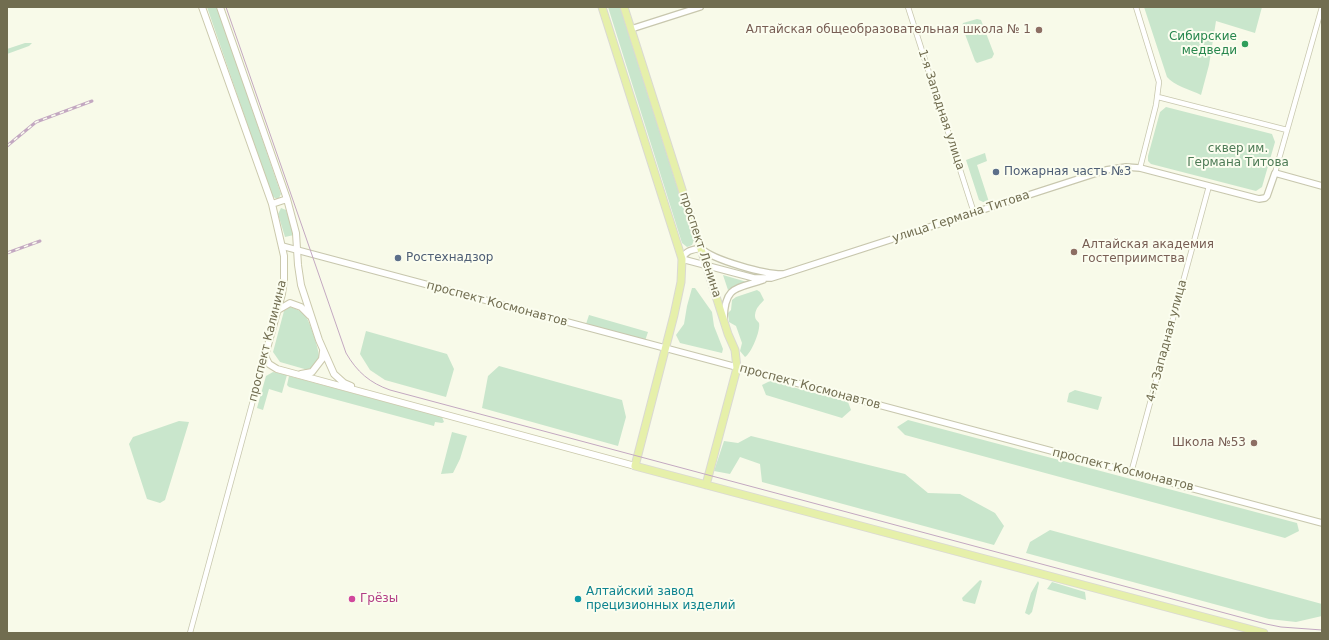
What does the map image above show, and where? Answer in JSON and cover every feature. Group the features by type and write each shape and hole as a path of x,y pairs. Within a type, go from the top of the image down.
{"main road":[{"name":"проспект Калинина","path":"202,7 272,204 282,246 285,267 284,280 265,356"},
{"path":"220,7 287,199 296,233 299,275 323,351 334,374 344,383 367,394"},
{"name":"проспект Ленина","path":"602,7 682,259 680,282 665,349 635,466"},
{"name":"проспект Ленина","path":"624,7 724,322 735,350 737,368 706,485"},
{"path":"272,204 287,199"},
{"path":"277,311 285,305 295,304 306,311 312,318"},
{"path":"298,374 312,372 322,359 323,351"},
{"path":"265,356 266,361 273,367 367,394 1264,633"}],"street":[{"path":"630,29 700,7"},
{"name":"1-я Западная улица","path":"908,7 974,213"},
{"path":"1136,7 1158,74 1158,97 1140,168"},
{"name":"улица Германа Титова","path":"771,278 1106,170 1126,167 1140,168 1259,199 1265,198 1275,173 1322,7"},
{"path":"1158,97 1287,130"},
{"path":"1275,173 1322,186"},
{"name":"4-я Западная улица","path":"1131,473 1209,186"},
{"name":"проспект Космонавтов","path":"282,246 1131,473 1161,479 1322,521"},
{"path":"771,278 754,278 707,267 682,259 685,253 689,250 701,248 710,255 770,274 784,274"},
{"path":"724,322 725,301 730,294 771,278"},
{"name":"проспект Калинина","path":"190,633 265,356"}],"green space":[{"path":"207,7 217,7 281,194 278,200 272,196"},
{"path":"608,7 620,7 694,240 692,245 687,247 682,243"},
{"path":"1144,7 1262,7 1255,33 1216,21 1209,65 1201,95 1178,85 1167,77"},
{"path":"977,19 981,20 994,54 992,58 977,63 962,26 963,23"},
{"path":"25,43 32,43 29,46 7,54 7,49"},
{"name":"сквер им. Германа Титова","path":"1166,107 1272,134 1275,142 1262,187 1256,191 1151,164 1148,161 1148,156 1160,112"},
{"path":"985,153 987,161 977,165 989,202 979,200 966,160"},
{"path":"281,208 286,210 294,235 285,237 278,214"},
{"path":"723,275 747,282 728,290"},
{"path":"692,288 695,288 712,312 714,326 723,349 722,353 680,343 676,335 684,324"},
{"path":"757,290 760,292 764,300 757,308 755,315 759,323 757,336 753,347 745,357 740,351 742,343 736,326 729,322 728,313 731,310 732,300 736,297"},
{"path":"290,307 297,309 306,317 316,342 319,358 312,368 308,370 280,362 273,352 284,311"},
{"path":"589,315 648,332 645,341 586,324"},
{"path":"366,331 447,354 454,369 446,397 385,380 370,370 360,354"},
{"path":"499,366 622,400 626,417 618,446 482,408 488,376"},
{"path":"273,372 287,375 282,393 269,389 263,410 257,408 266,376"},
{"path":"289,376 442,417 444,422 435,422 434,426 289,387 287,385"},
{"path":"770,381 848,402 851,410 842,418 766,395 762,385"},
{"path":"1075,390 1102,397 1098,410 1067,402 1069,393"},
{"path":"908,420 1297,523 1299,531 1285,538 905,435 897,427"},
{"path":"179,421 189,422 165,500 160,503 147,499 129,444 133,437"},
{"path":"452,432 467,436 460,459 453,473 441,474"},
{"path":"751,436 905,474 928,493 960,494 995,513 1004,526 994,545 762,482 760,464 740,457 730,474 714,471 724,441 738,443"},
{"path":"1050,530 1322,604 1322,616 1296,622 1269,619 1026,553 1030,542"},
{"path":"980,580 982,581 975,604 963,601 962,598"},
{"path":"1038,581 1039,583 1032,612 1029,615 1025,613 1031,593"},
{"path":"1052,582 1085,592 1086,600 1047,589"}],"tram line":[{"path":"226,7 346,353 359,371 376,384 390,390 1266,624 1281,627 1322,630"}],"railway":[{"path":"7,146 36,122 92,101"},
{"path":"7,253 40,241"}],"place":[{"name":"Алтайская общеобразовательная школа № 1","path":"1039,30"},
{"name":"Сибирские медведи","path":"1245,44"},
{"name":"Пожарная часть №3","path":"996,172"},
{"name":"Алтайская академия гостеприимства","path":"1074,252"},
{"name":"Ростехнадзор","path":"398,258"},
{"name":"Школа №53","path":"1254,443"},
{"name":"Грёзы","path":"352,599"},
{"name":"Алтайский завод прецизионных изделий","path":"578,599"}]}
